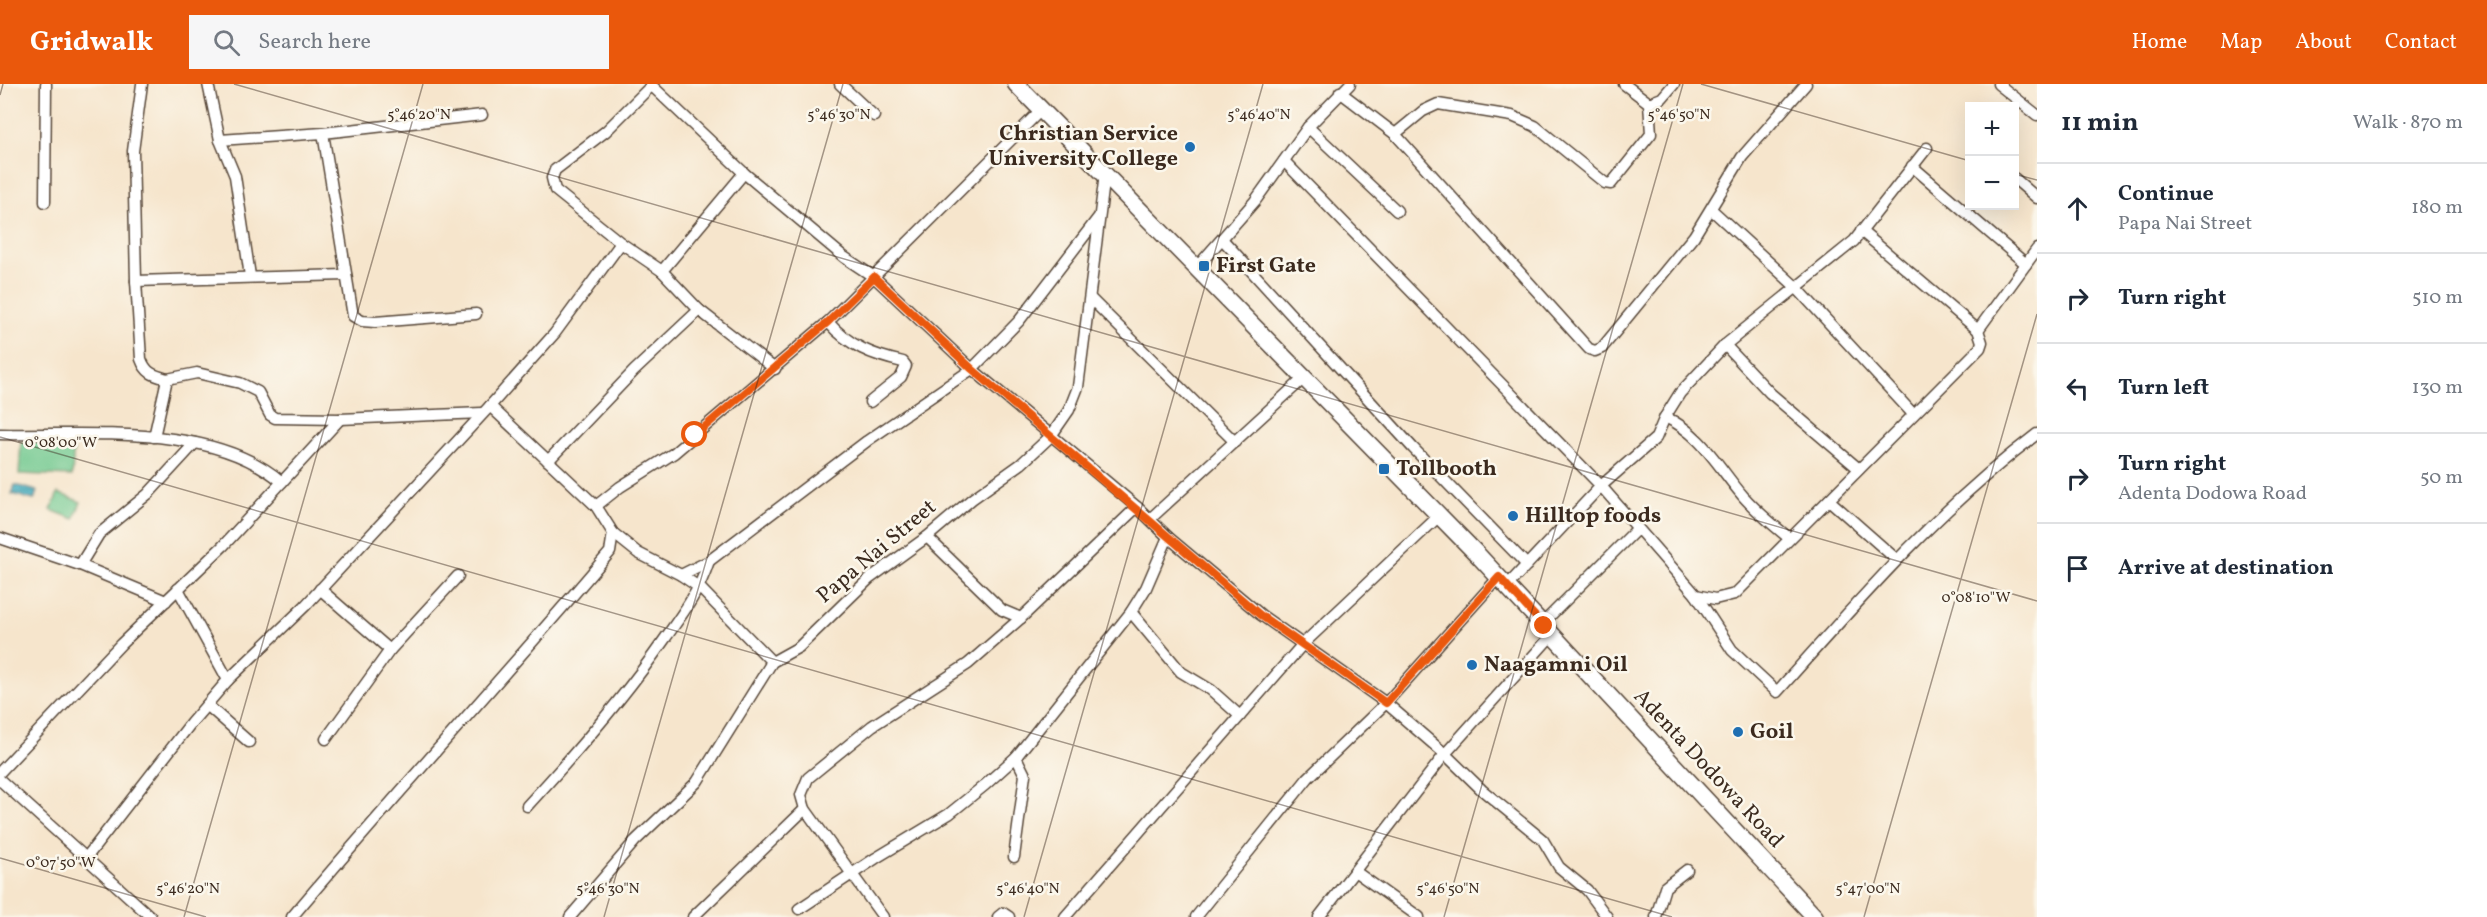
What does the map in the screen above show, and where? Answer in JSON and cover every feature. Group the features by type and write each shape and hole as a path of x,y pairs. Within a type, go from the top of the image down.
{"main road":[{"name":"Adenta Dodowa Road","path":"1016,84 1503,581 1815,917"}],"street":[{"path":"45,202 46,84"},
{"path":"142,84 133,151 136,281 141,359 145,369 151,374 166,379 197,373 228,379 256,390 270,415 275,418 340,419 486,410 548,461 596,506 613,532 638,553 681,575 700,588 772,662"},
{"path":"208,84 220,140 235,176 250,276"},
{"path":"840,84 874,116"},
{"path":"1197,267 1223,240 1308,127 1350,84"},
{"path":"1395,134 1423,111 1438,104 1512,116 1535,126 1605,183 1611,184 1651,134 1649,103 1624,84"},
{"path":"1649,103 1662,98 1674,84"},
{"path":"1340,92 1395,134 1589,349 1595,351 1602,348 1694,236 1712,210 1722,185 1736,164 1806,84"},
{"path":"1998,84 2037,115"},
{"path":"774,369 699,310 662,271 621,243 555,190 552,178 555,170 606,131 650,85 744,173 844,256 874,277 972,369 1137,507 1168,537 1260,615 1386,703 1445,754 1482,790 1543,840 1559,867 1587,890 1607,917"},
{"path":"596,506 620,487 674,453 828,322 1041,110"},
{"path":"220,140 323,133 482,115"},
{"path":"1308,127 1397,211"},
{"path":"323,133 352,316 362,321 476,314"},
{"path":"1196,917 1308,778 1386,703 1503,581 1527,565 1601,486 1656,438 1665,417 1680,393 1725,345 1796,287 1841,254 1927,148"},
{"path":"1284,161 1428,312 1601,486 1696,595 1732,650 1777,693 1896,559 1989,472 2037,434"},
{"path":"1912,166 2026,264"},
{"path":"662,271 744,173"},
{"name":"Papa Nai Street","path":"570,917 635,841 691,790 772,662 799,647 853,593 927,537 972,499 1021,464 1051,436 1069,410 1078,387 1105,174"},
{"path":"2019,182 2037,198"},
{"path":"1712,210 1796,287 1913,414"},
{"path":"681,575 709,561 867,441 972,369 998,345 1034,303 1100,215"},
{"path":"1696,595 1715,599 1735,594 1980,348 1982,342 1978,330 1861,231"},
{"path":"1223,240 1413,448 1527,565"},
{"path":"86,858 228,680 270,643 486,410 555,333 621,243"},
{"path":"1978,330 2037,249"},
{"path":"136,281 346,275"},
{"path":"1090,298 1235,442"},
{"path":"548,461 634,370 699,310"},
{"path":"828,322 839,334 859,348 903,362 906,366 901,377 870,402"},
{"path":"1725,345 1770,393 1859,469"},
{"path":"1150,519 1304,378"},
{"path":"154,437 166,379"},
{"path":"1665,417 1688,430 1704,446 1743,496 1789,538"},
{"path":"0,772 282,482 340,419"},
{"path":"0,434 154,437 195,443 242,456 264,466 282,482"},
{"path":"80,565 99,534 148,494 195,443"},
{"path":"1829,500 1896,559"},
{"path":"882,917 805,810 801,795 808,778 872,726 968,664 1021,618 1137,507"},
{"path":"1065,917 1303,644 1439,516"},
{"path":"1319,917 1445,754 1547,630 1637,529"},
{"path":"292,917 454,729 534,642 610,552 613,532"},
{"path":"927,537 1002,610 1021,618"},
{"path":"799,909 961,806 1016,757 1131,612 1146,588 1168,537"},
{"path":"0,538 80,565 166,601"},
{"path":"610,552 638,553"},
{"path":"527,806 589,738 650,660 700,588 709,561"},
{"path":"326,739 390,650 458,576"},
{"path":"178,589 228,680"},
{"path":"321,589 390,650"},
{"path":"1002,610 1006,631"},
{"path":"1131,612 1181,672 1211,690 1240,716"},
{"path":"207,705 249,742"},
{"path":"1014,857 1025,775 1016,757"},
{"path":"0,780 151,917"},
{"path":"693,917 805,810"},
{"path":"1656,917 1665,887 1687,870"},
{"path":"1356,872 1419,917"},
{"path":"998,917 1003,913 1009,917"}],"green space":[{"path":"21,442 74,444 72,476 19,474"},
{"path":"58,493 81,502 74,519 51,510"}],"water":[{"path":"15,485 37,491 34,500 12,494"}],"place":[{"name":"Christian Service University College","path":"1190,147"},
{"name":"First Gate","path":"1204,266"},
{"name":"Tollbooth","path":"1384,469"},
{"name":"Hilltop foods","path":"1513,516"},
{"name":"Naagamni Oil","path":"1472,665"},
{"name":"Goil","path":"1738,732"}],"route":[{"path":"695,435 828,322 874,277 972,369 1137,507 1168,537 1260,615 1386,703 1499,577 1544,626"}]}
